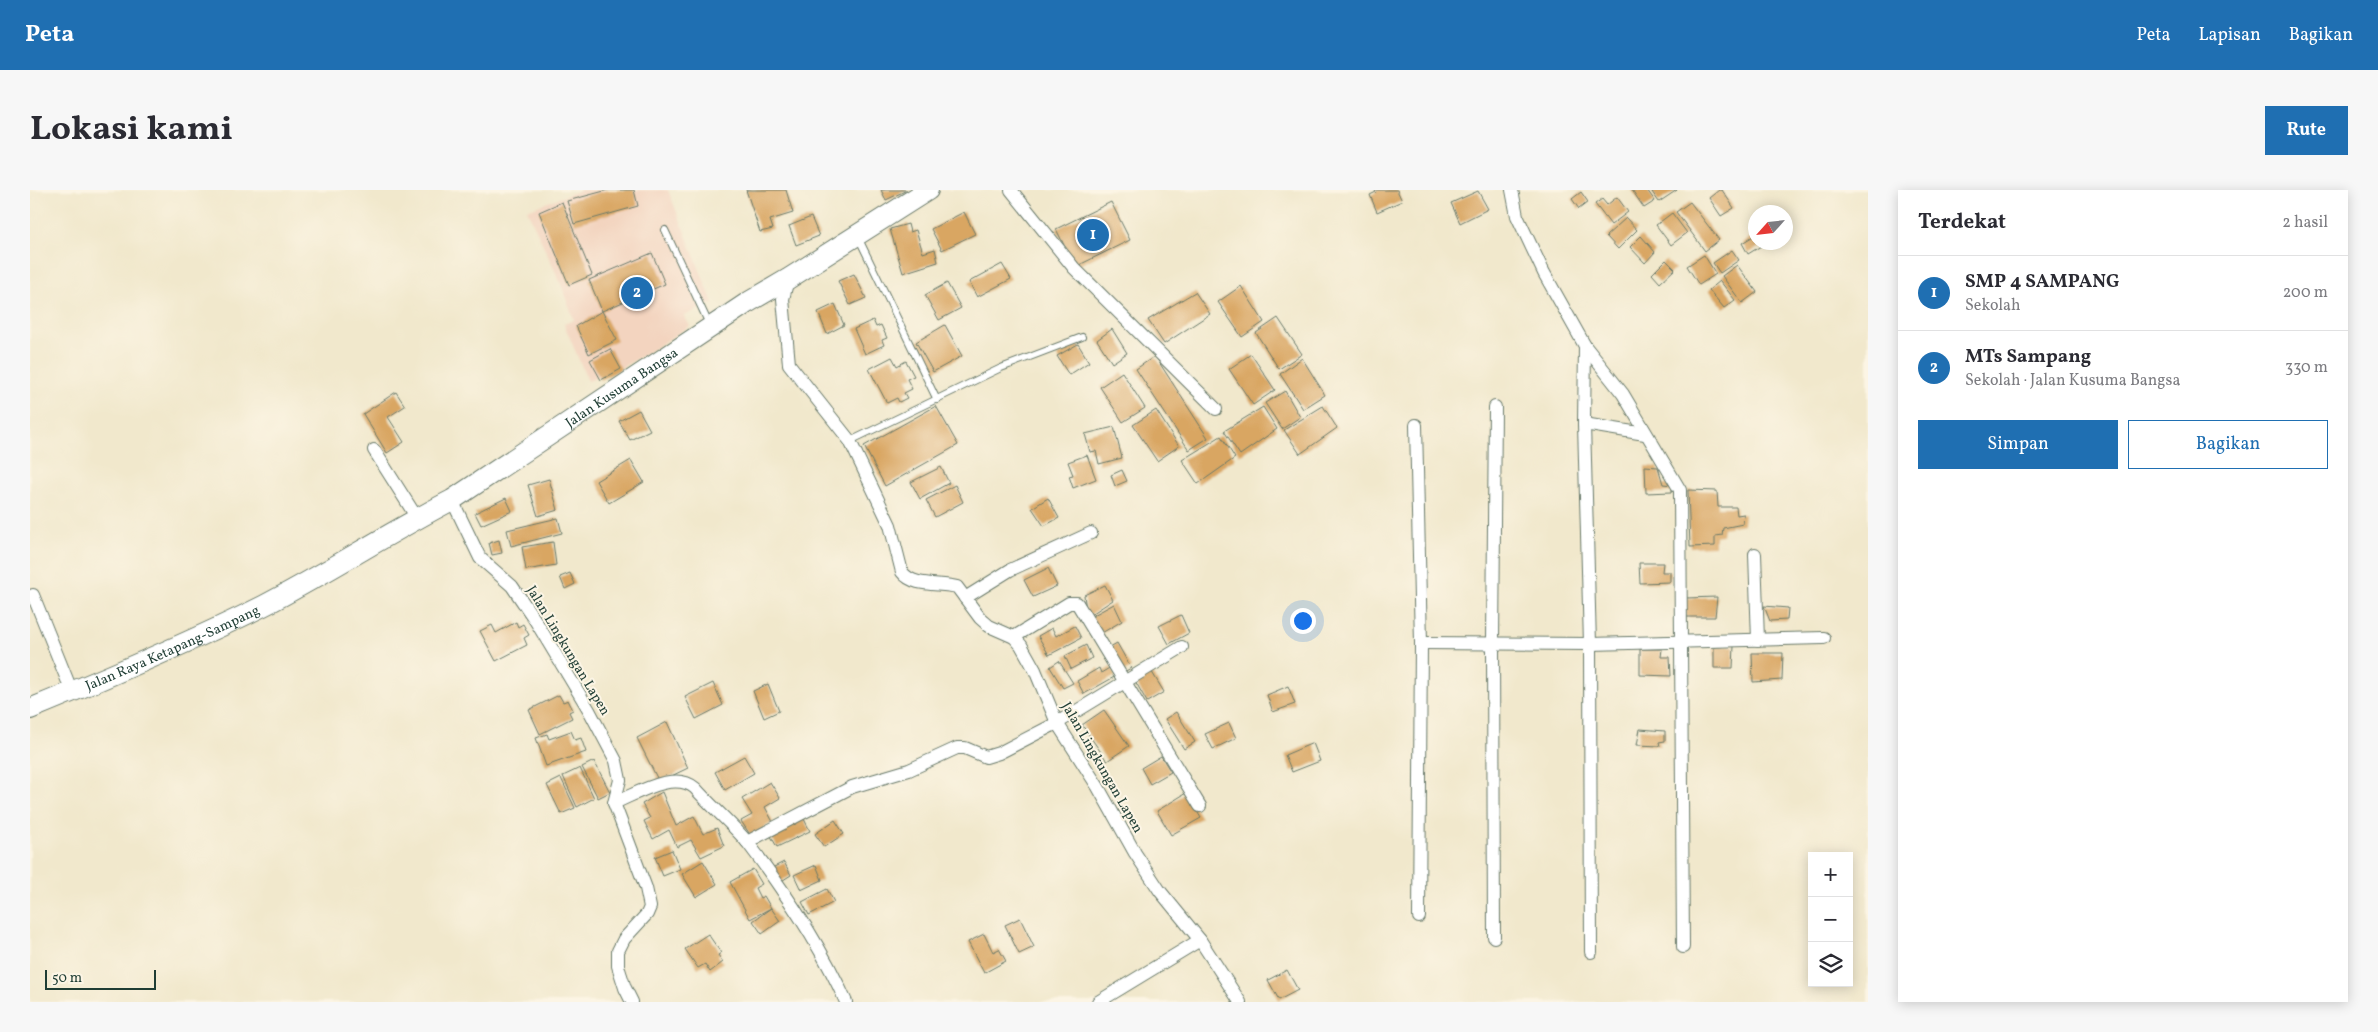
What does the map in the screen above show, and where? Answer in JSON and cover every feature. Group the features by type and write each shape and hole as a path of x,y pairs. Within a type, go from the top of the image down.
{"main road":[{"name":"Jalan Kusuma Bangsa","path":"312,579 417,518 452,500 747,303 928,190"},
{"name":"Jalan Raya Ketapang-Sampang","path":"30,709 72,692 262,606 312,579"}],"street":[{"path":"1011,190 1074,268 1216,409"},
{"path":"1512,190 1517,216 1544,273 1585,346 1623,394 1645,434 1675,478 1680,490 1683,947"},
{"path":"788,279 784,299 784,326 789,364 850,442 890,525 905,576 924,582 955,586 980,618 989,626 1014,636 1069,603 1077,603 1123,682 1200,806"},
{"path":"1585,346 1584,424 1590,644 1590,952"},
{"path":"1494,937 1493,644 1495,407"},
{"path":"1584,424 1645,434"},
{"path":"1416,425 1421,643 1419,917"},
{"path":"374,450 417,518"},
{"name":"Jalan Lingkungan Lapen","path":"452,500 480,558 512,586 589,710 612,752 619,772 620,788 614,803"},
{"path":"965,598 1010,570 1091,533"},
{"path":"1755,554 1758,640"},
{"path":"34,595 72,692"},
{"name":"Jalan Lingkungan Lapen","path":"1014,636 1035,670 1058,723 1098,787 1148,874 1200,940 1240,1002"},
{"path":"1421,643 1590,644 1824,638"},
{"path":"747,842 852,787 909,770 957,748 965,748 990,757 1058,723 1182,647"},
{"path":"632,1002 618,966 618,951 624,939 647,914 649,900 614,803 658,785 685,782 695,788 747,842 799,913 832,970 846,1002"},
{"path":"1098,1002 1200,940"}],"lane":[{"path":"665,230 710,328"},
{"path":"857,236 937,400"},
{"path":"850,442 1001,368 1082,337"}],"shaded area":[{"path":"581,190 668,190 713,303 684,316 690,326 642,356 617,370 588,381 564,324 574,320 561,284 527,210"}],"building":[{"path":"608,190 634,190 638,206 574,224 567,201"},
{"path":"746,190 786,190 793,213 770,220 773,229 760,232"},
{"path":"881,190 907,190 886,200"},
{"path":"1375,190 1397,190 1402,201 1377,212 1370,195 1376,192"},
{"path":"1632,190 1647,190 1655,201 1644,208"},
{"path":"1655,190 1677,190 1659,202 1652,192"},
{"path":"1719,190 1722,190 1734,208 1721,216 1709,198"},
{"path":"1478,191 1488,209 1460,223 1451,203"},
{"path":"1581,192 1588,202 1579,209 1572,199"},
{"path":"1617,197 1628,212 1611,225 1595,204 1602,199 1607,205"},
{"path":"562,202 592,275 569,285 539,212"},
{"path":"1111,202 1130,240 1075,267 1056,229"},
{"path":"1690,202 1719,240 1705,251 1676,212"},
{"path":"964,212 975,234 942,250 931,229"},
{"path":"1672,213 1687,233 1671,245 1656,225"},
{"path":"811,217 819,236 796,245 789,226"},
{"path":"1626,218 1637,230 1618,249 1606,236"},
{"path":"908,224 910,232 916,230 923,253 935,249 938,262 903,273 890,229"},
{"path":"1641,236 1655,252 1645,263 1630,247"},
{"path":"1748,239 1748,250 1754,250 1748,254 1742,243"},
{"path":"1732,250 1739,260 1720,273 1713,263"},
{"path":"652,253 665,284 602,311 589,280"},
{"path":"1704,255 1716,274 1699,285 1687,266"},
{"path":"1666,260 1675,269 1660,283 1652,274"},
{"path":"1002,264 1011,279 977,297 969,282"},
{"path":"1737,265 1757,292 1742,303 1722,276"},
{"path":"854,274 866,298 850,305 838,281"},
{"path":"1720,281 1735,300 1724,308 1709,290"},
{"path":"947,283 961,308 939,320 925,295"},
{"path":"1241,286 1264,322 1242,337 1218,302"},
{"path":"1195,292 1210,314 1164,344 1148,320"},
{"path":"835,304 844,325 827,334 818,312"},
{"path":"602,311 617,340 589,354 576,326"},
{"path":"1278,318 1302,354 1279,369 1256,333"},
{"path":"873,320 876,327 881,325 887,338 882,340 884,345 865,354 854,329"},
{"path":"945,325 962,356 933,372 916,342"},
{"path":"1112,329 1127,353 1112,363 1097,340"},
{"path":"1078,344 1089,362 1069,375 1057,356"},
{"path":"610,349 621,369 601,380 590,360"},
{"path":"1251,354 1275,390 1253,405 1229,369"},
{"path":"1155,356 1208,438 1189,450 1136,369"},
{"path":"892,357 897,366 906,361 914,376 907,379 912,389 904,393 907,398 899,402 897,398 887,403 869,369"},
{"path":"1302,358 1325,395 1303,409 1280,374"},
{"path":"1122,372 1145,408 1123,422 1100,387"},
{"path":"1285,391 1300,417 1282,429 1265,403"},
{"path":"396,392 405,406 388,417 404,442 387,453 363,414"},
{"path":"936,406 958,445 885,486 864,446"},
{"path":"1323,406 1337,428 1300,454 1284,430"},
{"path":"1263,407 1277,429 1240,455 1224,431"},
{"path":"639,410 650,430 630,440 619,421"},
{"path":"1156,410 1179,446 1157,461 1133,425"},
{"path":"1114,427 1122,458 1099,464 1096,451 1090,452 1085,434"},
{"path":"1221,436 1235,458 1198,484 1182,460"},
{"path":"1087,455 1096,479 1073,488 1069,476 1073,475 1068,462"},
{"path":"631,460 644,482 609,503 596,481"},
{"path":"1645,466 1658,467 1663,484 1672,485 1672,492 1646,493"},
{"path":"941,467 949,483 920,499 911,482"},
{"path":"1122,470 1127,481 1115,486 1111,475"},
{"path":"549,479 558,510 538,516 528,485"},
{"path":"955,485 963,502 935,517 926,500"},
{"path":"1688,490 1717,491 1718,507 1736,507 1737,515 1744,514 1743,524 1723,528 1722,535 1715,536 1715,546 1690,547"},
{"path":"506,498 512,511 481,525 475,513"},
{"path":"1048,498 1059,518 1044,526 1032,508"},
{"path":"558,518 562,533 511,546 507,530"},
{"path":"499,540 502,553 492,555 489,543"},
{"path":"553,542 556,565 526,570 522,547"},
{"path":"1639,563 1663,563 1662,572 1670,572 1670,582 1640,583"},
{"path":"1048,568 1057,586 1033,597 1024,580"},
{"path":"570,573 575,584 565,589 560,577"},
{"path":"1105,585 1113,600 1087,617 1084,595"},
{"path":"1717,597 1715,617 1686,617 1686,598"},
{"path":"1114,604 1122,621 1100,634 1090,617"},
{"path":"1764,606 1788,608 1787,620 1770,621"},
{"path":"1181,615 1189,633 1169,644 1159,626"},
{"path":"516,622 518,627 523,624 529,635 524,638 527,645 496,661 480,631 492,625 496,633"},
{"path":"1075,626 1081,638 1049,655 1038,636 1052,628 1056,636"},
{"path":"1117,643 1131,668 1124,672 1110,647"},
{"path":"1086,645 1092,658 1071,669 1065,656"},
{"path":"1734,646 1733,668 1714,668 1714,647"},
{"path":"1640,649 1662,649 1661,657 1670,657 1671,676 1640,675"},
{"path":"1752,653 1783,653 1782,680 1753,682"},
{"path":"1059,661 1073,683 1063,688 1050,667"},
{"path":"1111,667 1116,676 1084,694 1077,681 1099,668 1101,673"},
{"path":"1150,669 1164,692 1147,702 1134,679"},
{"path":"713,683 723,705 696,719 685,697"},
{"path":"768,684 779,711 764,718 753,691"},
{"path":"1288,686 1295,704 1273,712 1267,695"},
{"path":"559,695 563,702 568,700 573,710 569,712 572,718 540,734 529,710"},
{"path":"1104,710 1129,746 1107,761 1082,725"},
{"path":"1176,712 1195,742 1184,749 1165,719"},
{"path":"667,722 688,768 659,782 637,738"},
{"path":"1229,723 1236,738 1213,749 1205,734"},
{"path":"1640,729 1665,731 1665,741 1659,742 1660,746 1637,745"},
{"path":"571,731 575,740 581,738 586,752 546,766 536,738 547,734 549,739"},
{"path":"1313,743 1320,761 1292,772 1285,755"},
{"path":"744,756 754,773 725,790 715,772"},
{"path":"1161,756 1171,772 1150,784 1141,768"},
{"path":"594,761 610,792 598,798 582,767"},
{"path":"580,768 594,798 577,807 563,776"},
{"path":"561,778 575,808 561,814 547,785"},
{"path":"770,782 780,798 765,807 773,822 751,836 741,821 752,815 742,799"},
{"path":"662,792 676,826 694,816 703,834 717,828 724,846 701,857 691,840 677,847 669,830 653,839 644,821 650,818 642,804"},
{"path":"1186,793 1201,818 1171,835 1157,811"},
{"path":"803,817 810,831 777,847 768,831"},
{"path":"835,820 844,834 824,847 815,834"},
{"path":"672,850 680,869 663,876 655,857"},
{"path":"703,861 717,884 696,897 682,874"},
{"path":"784,862 791,875 780,882 772,868"},
{"path":"816,865 822,880 801,890 794,875"},
{"path":"753,869 762,884 755,888 760,898 764,896 771,908 750,919 730,882"},
{"path":"827,889 834,902 809,915 802,902"},
{"path":"771,908 780,921 762,934 753,921"},
{"path":"1020,918 1034,947 1019,954 1005,925"},
{"path":"708,934 721,953 718,955 723,962 710,972 705,964 698,968 685,949"},
{"path":"984,934 993,952 999,949 1006,961 984,973 968,942"},
{"path":"1287,970 1298,990 1279,1000 1268,980"}],"place":[{"name":"SMP 4 SAMPANG","path":"1093,235"},
{"name":"MTs Sampang","path":"637,293"}]}
